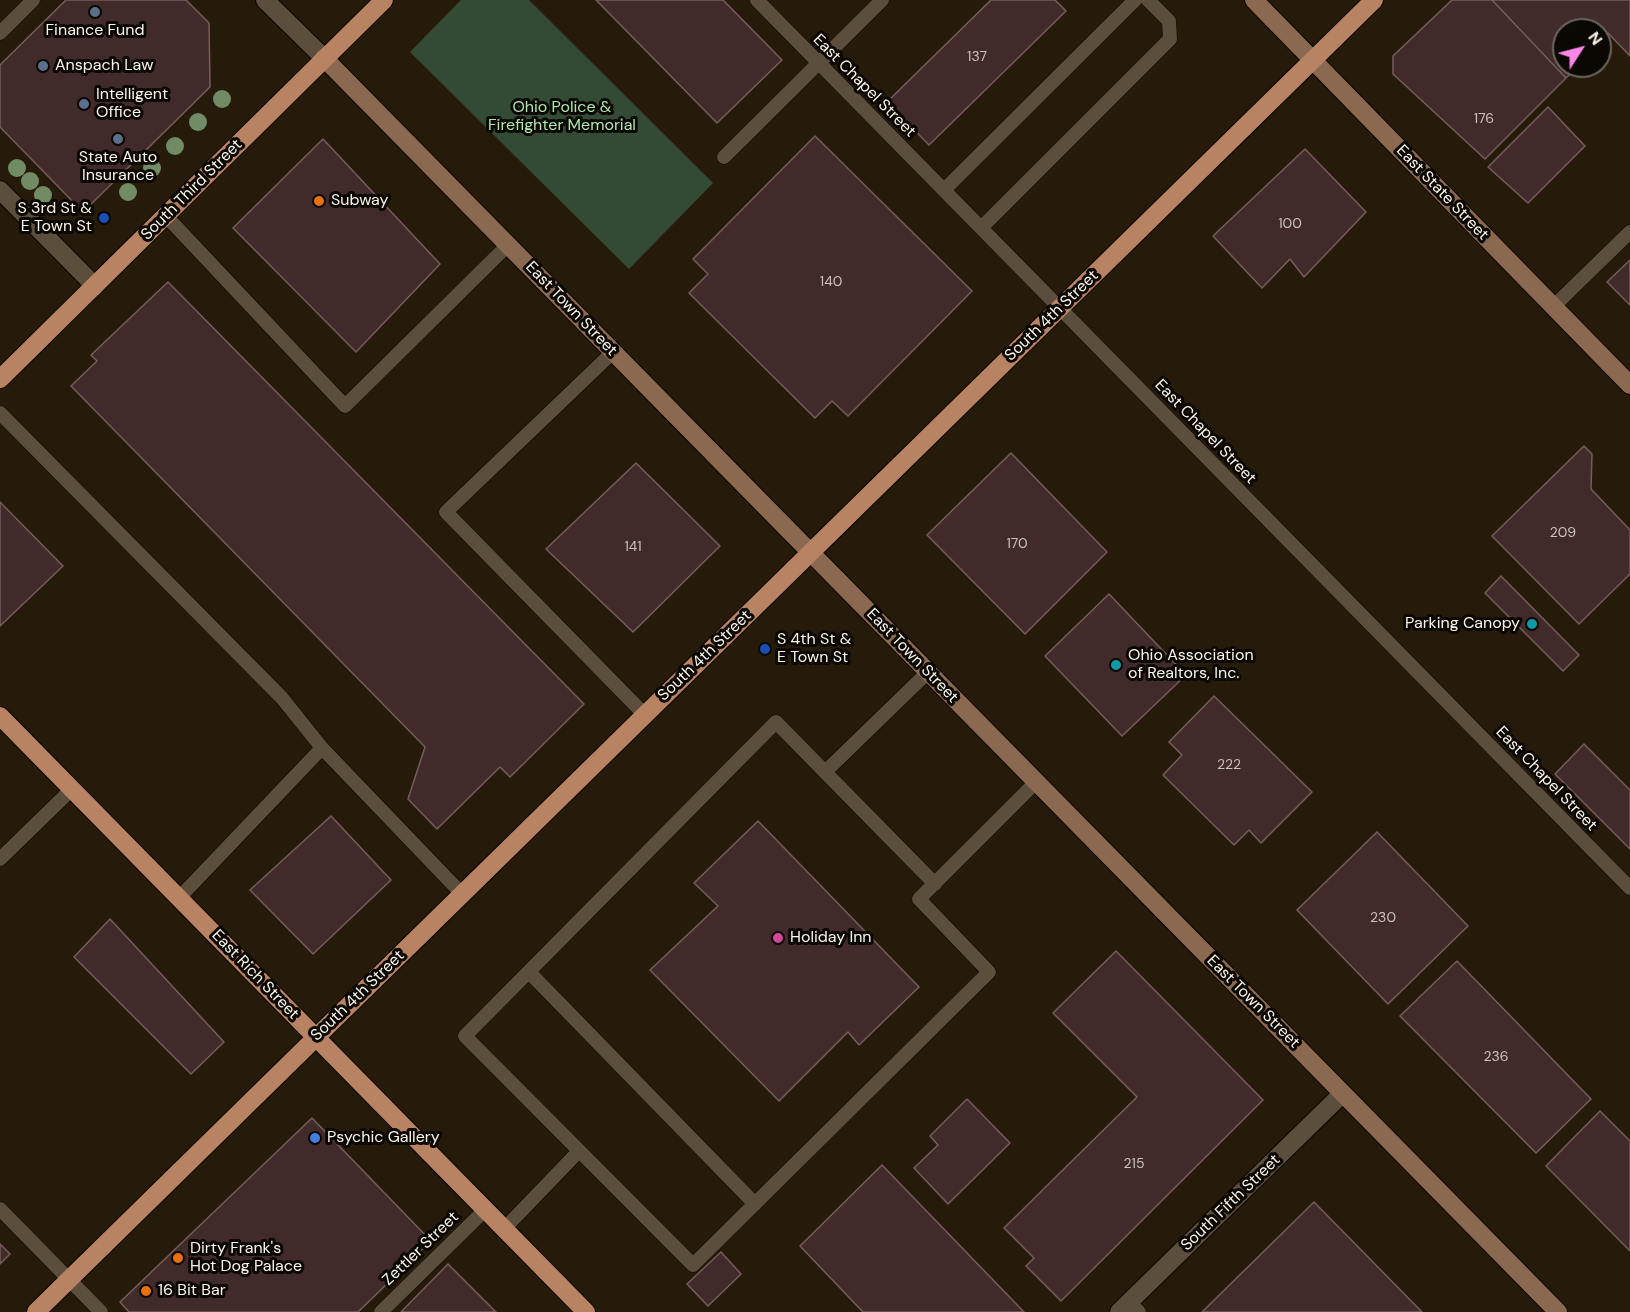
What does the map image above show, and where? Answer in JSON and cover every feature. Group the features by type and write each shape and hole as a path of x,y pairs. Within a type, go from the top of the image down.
{"main road":[{"name":"South Third Street","path":"0,379 384,0"},
{"name":"South 4th Street","path":"36,1312 1374,0"},
{"name":"East Rich Street","path":"0,716 586,1312"}],"street":[{"name":"East Town Street","path":"265,0 1558,1312"},
{"name":"East State Street","path":"1254,0 1630,385"},
{"path":"0,190 95,286"},
{"name":"South Fifth Street","path":"1129,1309 1342,1094"}],"lane":[{"path":"0,33 33,0"},
{"name":"East Chapel Street","path":"757,0 1630,888"},
{"path":"724,157 882,0"},
{"path":"944,190 1135,0"},
{"path":"981,228 1170,39 1168,21 1149,0"},
{"path":"166,216 286,346 345,406 508,245"},
{"path":"1553,307 1630,232"},
{"path":"613,352 446,512 645,715"},
{"path":"0,413 282,698 322,748 462,894"},
{"path":"825,772 928,672"},
{"path":"935,884 776,722 465,1036 693,1265 989,972 919,899 935,884 1036,782"},
{"path":"179,898 322,748"},
{"path":"0,859 72,789"},
{"path":"529,972 755,1204"},
{"path":"504,1229 579,1151"},
{"path":"0,1209 101,1312"},
{"name":"Zettler Street","path":"381,1312 485,1210"}],"green space":[{"name":"Ohio Police & Firefighter Memorial","path":"461,0 529,0 713,183 629,269 410,52"}],"building":[{"path":"66,0 186,0 209,23 210,87 83,212 0,127 0,65"},
{"path":"596,0 723,0 782,60 717,123"},
{"path":"991,0 1055,0 1066,11 929,145 887,102"},
{"path":"1452,0 1492,0 1552,63 1552,78 1566,78 1485,159 1393,74 1393,56"},
{"path":"1492,0 1630,0 1630,56 1612,37 1612,18 1552,18 1552,63"},
{"path":"1548,107 1585,146 1528,203 1488,167"},
{"path":"815,136 972,291 848,416 832,401 815,418 689,293 708,274 693,259"},
{"path":"323,139 440,264 356,352 233,228"},
{"path":"1305,149 1366,212 1304,277 1290,259 1262,288 1213,236"},
{"path":"1630,260 1630,305 1607,282"},
{"path":"168,282 584,704 510,777 500,767 437,829 408,799 425,747 71,386 97,361 91,355"},
{"path":"1584,446 1592,454 1591,489 1630,530 1630,574 1579,624 1492,536"},
{"path":"1011,453 1107,552 1025,634 927,535"},
{"path":"636,463 720,546 633,632 546,549"},
{"path":"0,502 63,566 0,626"},
{"name":"Parking Canopy","path":"1501,576 1579,655 1563,671 1485,593"},
{"name":"Ohio Association of Realtors, Inc.","path":"1109,594 1186,675 1122,736 1045,656"},
{"path":"1214,696 1312,792 1261,843 1249,830 1234,845 1163,775 1182,755 1169,742"},
{"path":"1584,744 1630,790 1630,849 1555,774"},
{"path":"331,816 391,880 313,954 250,890"},
{"name":"Holiday Inn","path":"758,821 919,987 859,1045 848,1032 779,1101 650,970 718,906 694,883"},
{"path":"1377,832 1468,926 1388,1004 1297,910"},
{"path":"110,919 224,1042 191,1074 74,957"},
{"path":"1116,951 1263,1100 1061,1301 1026,1266 1034,1258 1004,1228 1137,1097 1053,1013"},
{"path":"1457,961 1591,1099 1536,1153 1400,1016"},
{"path":"967,1099 1010,1143 948,1204 914,1168 938,1145 930,1136"},
{"path":"1600,1111 1630,1141 1630,1251 1546,1166"},
{"path":"312,1118 431,1241 358,1312 129,1312 120,1302"},
{"path":"882,1165 1024,1312 863,1312 800,1246"},
{"path":"1314,1202 1422,1312 1202,1312"},
{"path":"0,1244 10,1254 0,1264"},
{"path":"721,1252 741,1274 708,1306 687,1284"},
{"path":"448,1264 496,1312 401,1312"}],"place":[{"name":"Finance Fund","path":"95,12"},
{"name":"Anspach Law","path":"43,66"},
{"name":"Intelligent Office","path":"84,104"},
{"name":"State Auto Insurance","path":"118,139"},
{"name":"Subway","path":"319,201"},
{"name":"S 3rd St & E Town St","path":"104,218"},
{"name":"Parking Canopy","path":"1532,624"},
{"name":"S 4th St & E Town St","path":"765,649"},
{"name":"Ohio Association of Realtors, Inc.","path":"1116,665"},
{"name":"Holiday Inn","path":"778,938"},
{"name":"Psychic Gallery","path":"315,1138"},
{"name":"Dirty Frank's Hot Dog Palace","path":"178,1258"},
{"name":"16 Bit Bar","path":"146,1291"}]}
